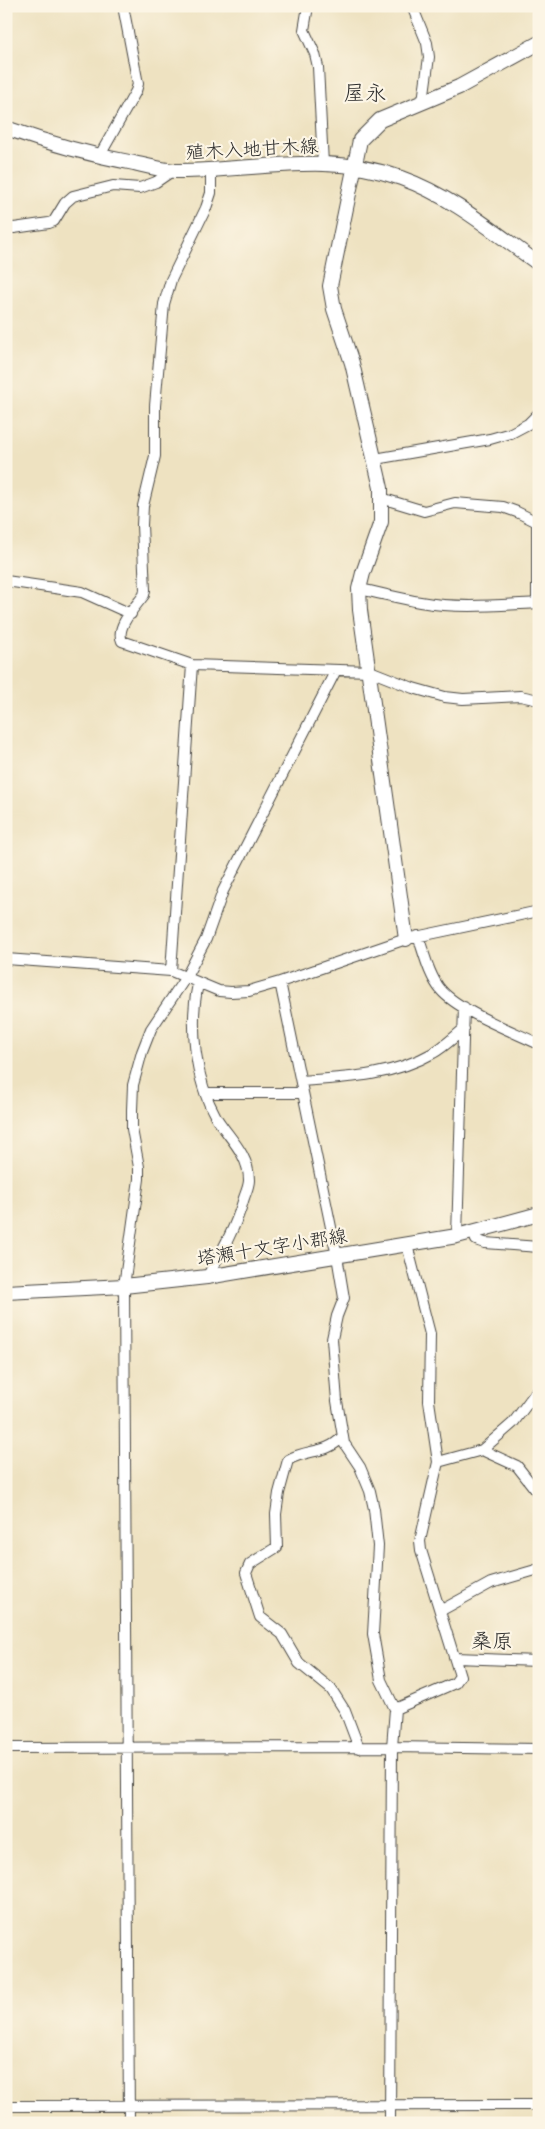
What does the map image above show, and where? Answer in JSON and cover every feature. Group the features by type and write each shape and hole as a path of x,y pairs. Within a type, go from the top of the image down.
{"main road":[{"path":"412,938 360,610 359,589 380,522 382,488 352,363 334,310 330,286 360,140 380,120 459,87 539,43"},
{"name":"殖木入地甘木線","path":"6,128 42,141 99,157 172,171 212,170 288,163 356,166 400,177 438,193 539,264"},
{"name":"塔瀬十文字小郡線","path":"6,1292 124,1286 207,1277 457,1236 539,1214"}],"street":[{"path":"99,157 136,91 138,84 122,6"},
{"path":"308,6 304,30 315,54 318,67 323,164"},
{"path":"412,6 427,43 429,57 423,101"},
{"path":"212,170 211,193 206,208 171,280 164,304 155,406 155,456 143,515 145,590 120,632 122,641 192,665 370,671 413,688 445,697 463,699 520,696 539,700"},
{"path":"6,227 14,228 48,223 54,220 65,203 74,196 113,186 140,188 156,182 172,171"},
{"path":"375,459 490,439 511,433 528,424 539,413"},
{"path":"359,589 421,602 452,605 498,606 538,603 538,523 503,507 455,503 424,511 381,498"},
{"path":"6,581 82,592 131,614"},
{"path":"171,971 192,665"},
{"path":"129,2123 124,1286 139,1179 139,1167 132,1129 133,1085 142,1052 151,1029 186,976 206,939 223,891 336,670"},
{"path":"6,959 171,971 219,992 249,991 412,938 539,911"},
{"path":"412,938 442,991 464,1007 539,1044"},
{"path":"280,982 344,1298 334,1326 333,1356 342,1437 348,1451 362,1472 374,1509 378,1555 374,1634 382,1680 395,1709 392,1747 390,2123"},
{"path":"198,984 193,1017 200,1078 217,1118 242,1153 249,1181 229,1240 207,1277"},
{"path":"457,1236 464,1007"},
{"path":"301,1082 360,1076 405,1066 434,1053 464,1030"},
{"path":"205,1093 303,1093"},
{"path":"473,1231 476,1240 485,1244 539,1247"},
{"path":"395,1709 455,1683 460,1676 456,1658 421,1550 420,1541 438,1462 429,1401 430,1334 407,1245"},
{"path":"438,1462 482,1450 513,1423 539,1388"},
{"path":"342,1437 330,1448 304,1453 288,1460 279,1493 276,1514 278,1547 250,1564 246,1573 260,1617 282,1634 299,1664 331,1689 345,1711 359,1748"},
{"path":"482,1450 517,1466 539,1494"},
{"path":"440,1611 491,1582 539,1570"},
{"path":"456,1658 539,1661"},
{"path":"6,1748 392,1747 539,1750"},
{"path":"6,2106 539,2104"}],"district":[{"name":"屋永","path":"365,93"},
{"name":"桑原","path":"492,1641"}]}
